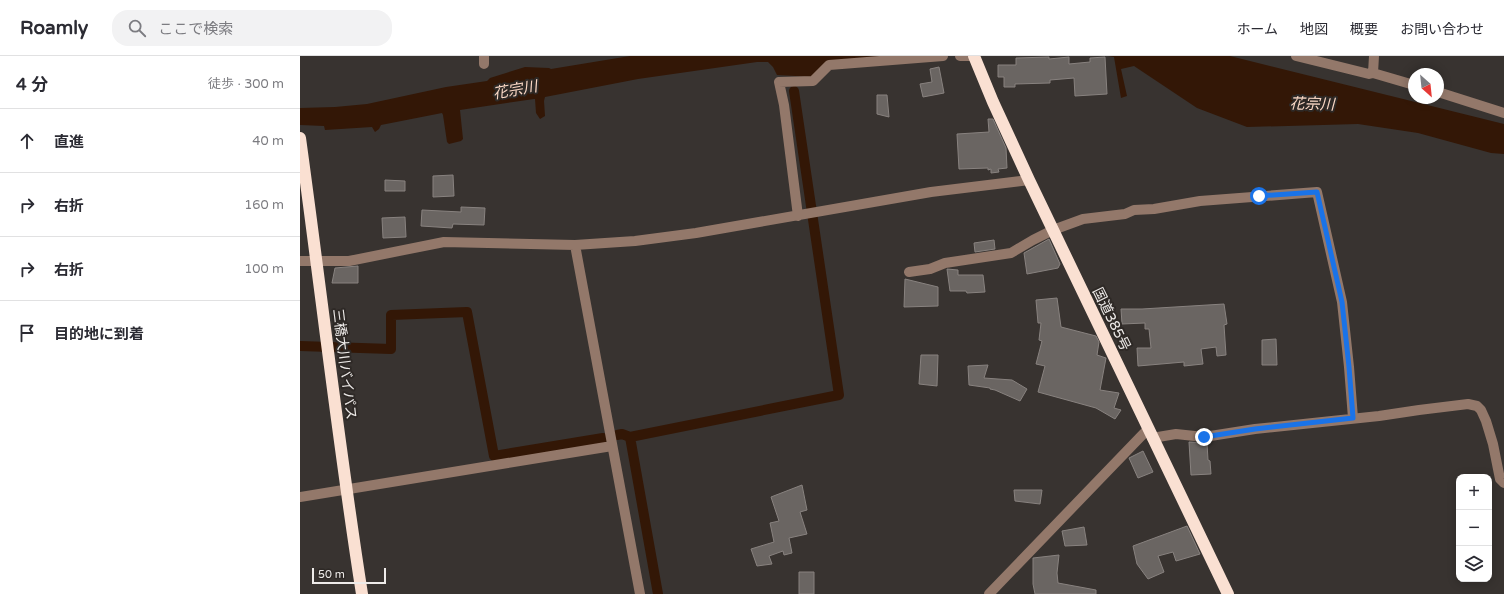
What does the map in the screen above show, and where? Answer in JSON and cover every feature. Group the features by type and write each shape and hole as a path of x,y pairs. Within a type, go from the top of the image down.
{"highway":[{"name":"国道385号","path":"974,56 992,102 1228,594"},
{"name":"三橋大川バイパス","path":"300,138 346,490 362,594"}],"street":[{"path":"800,215 784,104 779,82 813,81 828,65 943,56"},
{"path":"960,56 974,56"},
{"path":"1296,56 1369,74 1373,73 1408,83"},
{"path":"1373,73 1374,56"},
{"path":"1444,94 1504,113"},
{"path":"300,261 349,261 444,242 575,245 635,241 696,233 931,192 1029,180"},
{"path":"909,272 930,269 945,263 1011,253 1053,230 1083,219 1125,214 1134,210 1154,209 1200,201 1317,192 1342,302 1353,418"},
{"path":"575,245 640,594"},
{"path":"989,594 1150,433 1204,437 1255,429 1379,416 1468,404 1477,406 1481,410 1493,444 1500,479 1504,483"},
{"path":"300,497 612,446"}],"water":[{"name":"花宗川","path":"630,56 910,56 827,62 814,77 777,75 773,67 768,62 757,62 638,79 545,97 545,116 540,119 536,113 535,99 460,110 463,139 461,141 449,144 447,142 442,113 381,125 375,132 372,127 325,130 324,126 300,125 300,108 367,104 446,87 487,81 490,78 525,67 551,69"},
{"name":"花宗川","path":"1108,56 1230,56 1408,100 1408,104 1423,104 1504,124 1504,154 1491,153 1418,133 1358,124 1247,127 1197,108 1134,66 1121,69 1127,96 1121,98 1114,57"}],"building":[{"path":"1049,57 1049,59 1069,57 1069,64 1090,62 1090,58 1105,57 1107,94 1075,96 1074,78 1050,80 1050,83 1015,84 1015,87 1004,87 1004,77 998,77 998,65 1016,65 1016,58"},
{"path":"939,67 944,93 923,97 920,84 932,82 930,69"},
{"path":"877,95 887,95 889,117 877,114"},
{"path":"988,119 993,119 1006,148 1007,168 998,169 999,172 991,173 991,169 988,170 988,168 959,169 957,134 989,132"},
{"path":"453,175 454,196 433,197 433,176"},
{"path":"385,180 405,181 405,191 385,191"},
{"path":"461,207 485,208 484,225 453,224 452,228 421,226 422,210 461,212"},
{"path":"405,217 406,237 383,238 382,218"},
{"path":"1049,239 1060,264 1058,268 1027,274 1024,253"},
{"path":"994,240 995,249 975,252 974,243"},
{"path":"358,266 358,283 332,283 335,268"},
{"path":"947,269 958,270 958,275 983,275 985,292 967,293 966,291 950,291"},
{"path":"905,279 938,287 938,306 904,307"},
{"path":"1057,298 1061,327 1096,336 1099,342 1097,355 1106,358 1100,390 1119,393 1114,408 1121,410 1115,419 1096,408 1038,392 1045,366 1036,364 1042,341 1039,340 1041,323 1038,323 1036,300"},
{"path":"1224,304 1227,324 1224,325 1226,355 1217,356 1216,347 1201,349 1203,364 1184,366 1184,362 1138,366 1137,348 1151,348 1149,329 1145,329 1145,323 1122,324 1121,309"},
{"path":"1276,339 1277,365 1262,365 1262,340"},
{"path":"921,355 938,355 937,386 919,384"},
{"path":"988,365 984,378 1012,380 1027,389 1020,401 990,388 969,385 968,366"},
{"path":"1189,442 1207,443 1211,474 1191,475"},
{"path":"1143,451 1153,472 1138,478 1129,458"},
{"path":"802,485 807,510 800,512 807,534 789,538 792,553 784,555 783,551 769,556 772,564 757,566 751,549 774,542 770,523 779,521 771,497"},
{"path":"1014,490 1042,490 1040,504 1015,501"},
{"path":"1187,526 1200,554 1176,561 1173,552 1158,556 1164,572 1148,579 1137,564 1133,546"},
{"path":"1084,527 1087,545 1065,546 1062,531"},
{"path":"1059,555 1057,573 1058,583 1096,590 1096,594 1035,594 1033,584 1033,558"},
{"path":"799,572 814,572 814,594 799,594"}],"waterway":[{"path":"658,594 630,437 839,395 794,91"},
{"path":"300,346 391,349 391,315 467,312 494,456 603,438"},
{"path":"617,435 622,434 630,437"}],"route":[{"path":"1204,437 1255,429 1353,418 1342,302 1317,192 1259,196"}]}
